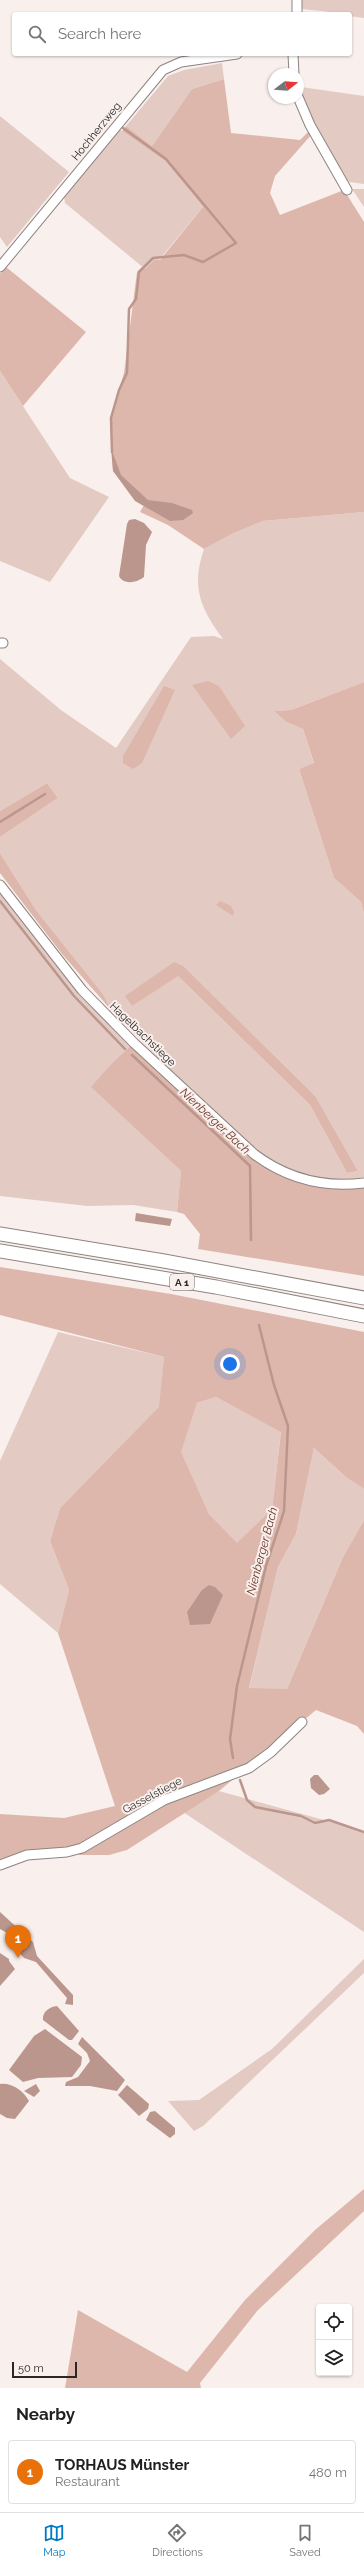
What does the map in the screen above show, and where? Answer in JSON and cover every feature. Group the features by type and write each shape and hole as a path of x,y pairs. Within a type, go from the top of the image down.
{"highway":[{"name":"A 1","path":"0,1234 164,1261 364,1298"},
{"name":"A 1","path":"0,1251 208,1286 364,1316"}],"street":[{"path":"297,12 298,0"},
{"name":"Hochherzweg","path":"0,267 163,70 181,62 223,56"},
{"path":"293,56 294,68"},
{"path":"301,104 310,125 347,190"},
{"name":"Hagelbachstiege","path":"0,885 82,990 134,1043 254,1154 267,1164 300,1179 334,1185 364,1182"},
{"name":"Gasselstiege","path":"0,1865 27,1855 66,1852 82,1848 164,1800 249,1768 271,1752 302,1722"}],"shaded area":[{"path":"302,0 364,0 364,18 352,16 352,12 331,12 302,9"},
{"path":"222,63 224,79 192,89 152,146 126,126 168,76 184,70"},
{"path":"224,79 231,133 300,140 309,131 312,134 275,176 270,193 280,215 344,190 364,222 364,512 263,521 234,533 204,549 168,525 140,512 144,505 113,471 110,418 124,373 137,272 142,267 145,269 154,260 160,260 203,207 165,161 122,131 126,126 152,146 192,89"},
{"path":"304,87 364,96 364,184 349,182 328,149 307,110 304,101"},
{"path":"0,116 69,172 7,247 0,237"},
{"path":"119,129 165,161 203,207 159,260 154,260 145,269 65,203 64,196"},
{"path":"352,189 364,189 364,207"},
{"path":"6,267 86,332 23,406 0,371 0,274"},
{"path":"0,371 70,478 109,497 50,582 0,561"},
{"path":"111,448 121,475 148,500 172,503 192,510 193,513 183,520 170,521 135,501 113,471"},
{"path":"364,512 364,682 291,710 274,711 286,722 303,729 314,764 299,769 334,878 361,902 364,914 364,1177 346,1181 310,1179 265,1160 213,1114 112,1011 103,994 36,910 0,853 0,837 58,798 47,783 0,811 0,659 61,710 116,748 191,637 214,636 223,639 208,617 200,597 198,575 204,549 234,533 263,521","holes":["178,976 316,1097 358,1171 347,1173 310,1105"]},
{"path":"135,519 144,523 152,532 146,545 144,577 134,582 127,582 119,576 127,524 129,520"},
{"path":"208,681 219,686 245,726 231,739 192,685"},
{"path":"364,682 364,914 361,902 334,878 299,769 314,763 303,729 286,722 274,711 291,710"},
{"path":"164,686 175,690 142,763 133,769 123,763 123,756"},
{"path":"47,783 58,798 0,837 0,811"},
{"path":"0,853 36,910 103,994 112,1011 62,954 0,873"},
{"path":"0,891 131,1046 113,1062 92,1087 181,1171 177,1212 133,1205 87,1206 0,1196"},
{"path":"220,901 231,906 234,912 233,916 216,905"},
{"path":"174,962 183,966 316,1097 358,1171 347,1173 310,1105 178,976 132,1006 125,996"},
{"path":"134,1043 254,1154 300,1179 364,1183 364,1276 198,1249 200,1234 184,1214 177,1212 181,1171 91,1087 113,1062"},
{"path":"136,1213 172,1219 170,1226 135,1221"},
{"path":"0,1267 171,1294 364,1332 364,1489 347,1478 314,1448 296,1534 278,1567 249,1688 287,1689 343,1557 364,1520 364,1734 357,1726 316,1710 219,1791 127,1850 109,1855 79,1855 80,1847 0,1861 0,1814 64,1818 115,1806 58,1633 69,1590 50,1541 60,1508 159,1407 164,1357 0,1315","holes":["216,1397 281,1432 272,1509 237,1543 209,1514 181,1452 197,1403"]},
{"path":"58,1332 164,1357 160,1407 60,1508 50,1541 69,1590 58,1633 0,1584 0,1461"},
{"path":"216,1397 281,1431 272,1509 237,1544 209,1514 180,1452 197,1403"},
{"path":"314,1448 347,1478 364,1489 364,1520 343,1557 287,1689 249,1689 278,1567 296,1534"},
{"path":"209,1585 215,1587 223,1595 210,1624 190,1625 187,1612 202,1590"},
{"path":"314,1775 318,1775 330,1789 324,1794 319,1795 311,1788 310,1779"},
{"path":"219,1791 364,1831 364,1932 183,1812"},
{"path":"0,1912 33,1942 37,1956 73,1995 73,2005 65,2004 67,1998 36,1962 24,1958 14,1947 12,1936 0,1929"},
{"path":"0,1953 9,1959 15,1969 0,1986"},
{"path":"364,1959 364,1973 203,2126 194,2131 168,2101 199,2100 272,2049"},
{"path":"57,2006 79,2031 72,2040 69,2040 43,2020 47,2010 51,2007"},
{"path":"45,2029 82,2057 81,2065 72,2077 38,2078 23,2082 9,2070 34,2036"},
{"path":"82,2037 125,2080 117,2091 90,2086 65,2086 66,2082 78,2077 90,2061 87,2053 78,2044"},
{"path":"0,2084 8,2084 17,2088 27,2097 29,2101 15,2119 7,2118 0,2114"},
{"path":"36,2084 40,2091 34,2097 24,2091"},
{"path":"127,2085 149,2104 148,2109 139,2116 118,2095"},
{"path":"155,2111 175,2128 175,2134 170,2138 146,2120 150,2112"},
{"path":"364,2189 364,2211 258,2310 200,2383 201,2388 65,2388 78,2310 187,2372 245,2300 315,2230"}],"waterway":[{"path":"112,452 111,418 119,390 127,373 129,309 136,299 139,272 153,258 184,255 203,262 236,243 166,159 123,128"},
{"path":"0,822 45,794"},
{"name":"Nienberger Bach","path":"0,901 74,996 125,1049"},
{"name":"Nienberger Bach","path":"132,1055 250,1166 251,1240"},
{"name":"Nienberger Bach","path":"233,1758 230,1739 237,1686 266,1566 284,1511 288,1426 274,1385 259,1325"},
{"name":"Nienberger Bach","path":"240,1780 247,1800 255,1807 301,1816 315,1823 329,1820 364,1832"}],"place":[{"name":"TORHAUS Münster","path":"18,1958"}]}
